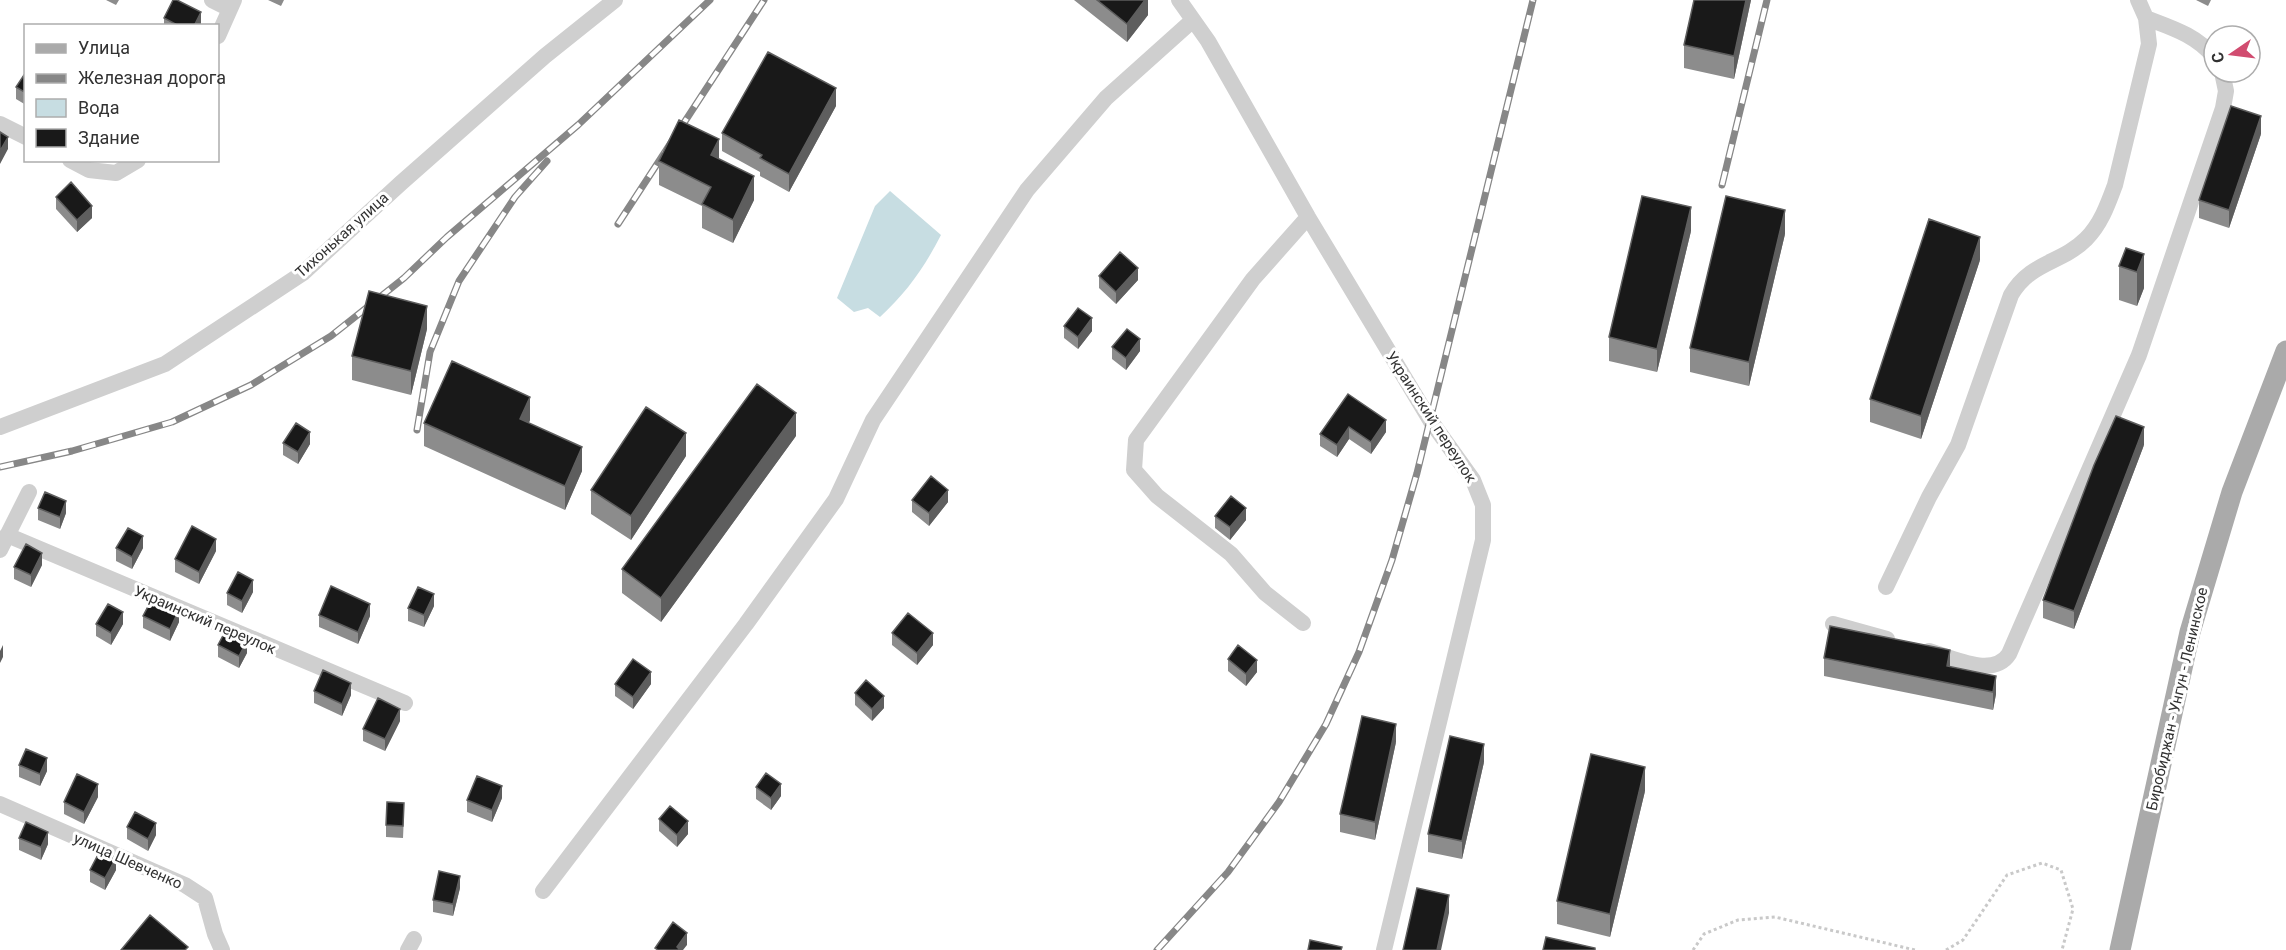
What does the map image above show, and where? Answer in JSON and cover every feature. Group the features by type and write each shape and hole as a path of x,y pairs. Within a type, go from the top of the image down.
{"main road":[{"name":"Биробиджан - Унгун - Ленинское","path":"2120,950 2190,632 2232,492 2286,351"}],"street":[{"path":"212,0 232,5 219,34"},
{"name":"Тихонькая улица","path":"0,427 165,364 303,273 545,56 615,0"},
{"name":"Украинский переулок","path":"1179,0 1208,41 1308,217 1430,420 1473,480 1483,505 1483,540 1384,950"},
{"path":"1886,587 1929,497 1958,445 2011,295 2026,275 2072,250 2085,240 2095,229 2102,216 2115,185 2149,44 2146,18 2138,0"},
{"path":"2146,18 2189,34 2202,44"},
{"path":"543,891 746,624 836,499 873,420 1027,190 1106,98 1193,20"},
{"path":"1833,624 1985,666 1999,663 2009,654 2139,355 2223,108 2226,91 2225,84"},
{"path":"0,124 24,136"},
{"path":"74,162 89,170 116,173 135,162"},
{"path":"1303,623 1265,593 1231,554 1157,496 1134,470 1136,440 1253,279 1308,217"},
{"path":"3,543 29,492"},
{"name":"Украинский переулок","path":"3,543 405,703"},
{"name":"улица Шевченко","path":"0,804 184,885 205,898 214,933 222,950"}],"path":[{"path":"1946,950 1963,940 2007,875 2042,863 2061,870 2073,909 2062,950"},
{"path":"1694,950 1704,934 1738,920 1775,917 1915,950"}],"water":[{"path":"890,191 941,235 914,279 880,317 868,308 854,312 837,298 875,206"}],"building":[{"path":"173,0 201,12 195,24 175,24 164,18"},
{"path":"1097,0 1145,0 1127,24"},
{"path":"1694,0 1746,0 1734,56 1684,45"},
{"path":"768,52 836,88 789,174 760,158 762,155 722,133"},
{"path":"24,75 24,92 16,87"},
{"path":"2231,106 2261,116 2229,210 2199,200"},
{"path":"679,120 719,139 711,155 754,176 733,220 702,204 711,187 659,161"},
{"path":"0,132 8,137 0,151"},
{"path":"71,182 92,206 77,220 56,197"},
{"path":"1642,196 1691,207 1657,349 1609,337"},
{"path":"1726,196 1785,210 1749,362 1690,348"},
{"path":"1929,219 1980,237 1921,416 1870,399"},
{"path":"2126,248 2144,254 2137,272 2119,266"},
{"path":"1120,252 1138,268 1116,292 1099,276"},
{"path":"369,291 427,306 411,371 352,356"},
{"path":"1078,308 1092,318 1078,337 1064,326"},
{"path":"1127,329 1140,339 1126,358 1112,347"},
{"path":"452,361 530,397 520,419 582,447 565,486 424,423"},
{"path":"757,384 796,413 661,598 622,569"},
{"path":"1348,394 1386,420 1371,442 1349,427 1337,445 1320,434"},
{"path":"646,407 686,433 631,516 591,490"},
{"path":"2116,416 2144,427 2074,611 2043,600 2094,465"},
{"path":"296,423 310,432 298,452 283,443"},
{"path":"931,476 948,490 929,513 912,500"},
{"path":"45,492 66,501 60,517 38,508"},
{"path":"1231,496 1246,508 1230,527 1215,516"},
{"path":"192,526 216,539 199,572 175,559"},
{"path":"128,528 143,536 132,557 116,548"},
{"path":"26,544 42,553 31,575 14,567"},
{"path":"238,572 253,580 242,601 227,593"},
{"path":"331,586 370,604 358,632 319,615"},
{"path":"418,587 434,594 424,615 408,608"},
{"path":"153,597 179,610 170,629 143,616"},
{"path":"108,604 123,612 111,633 96,624"},
{"path":"908,613 933,633 917,653 892,633"},
{"path":"1830,626 1950,650 1947,666 1996,676 1993,692 1824,658"},
{"path":"226,630 247,641 239,656 218,645"},
{"path":"1238,645 1257,660 1246,674 1228,659"},
{"path":"633,659 651,672 633,697 615,684"},
{"path":"323,670 351,683 342,704 314,691"},
{"path":"866,680 884,696 872,709 855,693"},
{"path":"378,698 400,709 385,739 363,729"},
{"path":"1362,716 1396,724 1375,822 1340,814"},
{"path":"1450,736 1484,744 1462,841 1428,834"},
{"path":"26,749 47,758 40,774 19,765"},
{"path":"1591,754 1645,767 1610,914 1557,901"},
{"path":"766,773 781,784 771,798 756,787"},
{"path":"77,774 98,784 84,812 64,802"},
{"path":"477,776 502,786 492,810 467,800"},
{"path":"387,802 404,803 403,826 386,825"},
{"path":"670,806 688,821 677,835 659,819"},
{"path":"135,812 156,823 148,839 127,827"},
{"path":"26,822 48,832 41,847 19,838"},
{"path":"101,849 116,858 105,878 90,870"},
{"path":"439,871 460,876 453,904 433,900"},
{"path":"1417,888 1449,895 1437,950 1403,950"},
{"path":"150,915 188,947 185,950 121,950"},
{"path":"673,922 687,933 677,947 680,950 658,950 655,948"},
{"path":"1546,937 1595,948 1595,950 1543,950"},
{"path":"1310,940 1342,947 1341,950 1308,950"}],"railway":[{"path":"0,467 72,451 172,422 251,385 331,336 404,278 447,237 578,125 710,0"},
{"path":"618,224 764,0"},
{"path":"1157,950 1228,872 1279,802 1326,724 1359,652 1392,560 1417,473 1533,0"},
{"path":"1722,185 1767,0"},
{"path":"417,430 430,352 459,281 515,197 547,161"}]}
